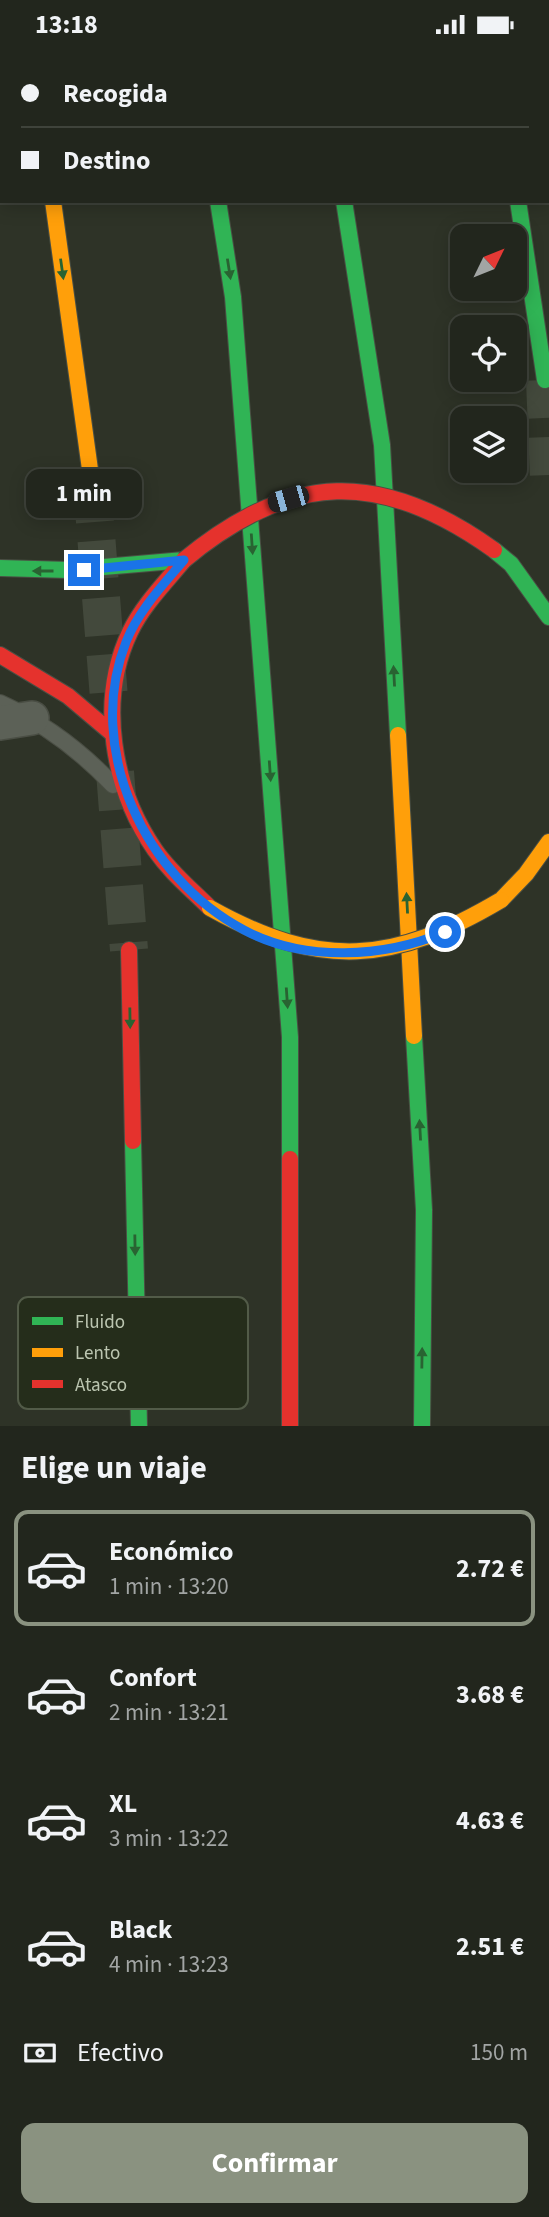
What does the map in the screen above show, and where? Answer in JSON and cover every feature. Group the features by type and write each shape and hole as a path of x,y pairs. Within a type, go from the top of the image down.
{"highway":[{"path":"53,203 92,484"},
{"path":"218,203 233,297 290,1037 290,1426"},
{"path":"344,203 382,445 424,1210 422,1426"},
{"path":"518,203 544,380"},
{"path":"540,881 501,900 467,923 423,941 369,951 316,951 280,944 245,930 210,908 175,875 147,837 127,800 113,734 114,686 126,641 148,604 184,560 219,531 265,506 312,492 364,491 417,504 469,530 511,564 549,617"},
{"path":"0,568 36,572 84,570 184,560"},
{"path":"0,655 68,696 113,734"},
{"path":"501,900 526,874 549,842"},
{"path":"129,950 136,1297"}],"lane":[{"path":"0,703 16,720 67,741 127,800"}],"tunnel":[{"path":"545,380 549,479"},
{"path":"92,484 109,698"},
{"path":"115,772 129,950"}],"traffic: fast":[{"path":"218,203 233,297 290,1037 290,1159"},
{"path":"344,203 382,445 398,735"},
{"path":"518,203 545,380"},
{"path":"494,550 511,564 549,617"},
{"path":"0,568 69,570 184,560"},
{"path":"414,1036 424,1210 422,1426"},
{"path":"133,1141 136,1297"},
{"path":"139,1409 139,1426"}],"traffic: slow":[{"path":"53,203 92,484"},
{"path":"398,735 414,1036"},
{"path":"501,900 526,874 549,842"},
{"path":"210,908 250,928 287,942 322,950 357,951 391,947 426,937 501,900"}],"traffic: jam":[{"path":"184,560 223,531 262,510 299,496 337,491 374,494 413,505 453,524 494,550"},
{"path":"184,560 141,613 130,632 114,687 114,744 129,800 155,850 181,881 210,908"},
{"path":"0,655 68,696 113,734"},
{"path":"129,950 133,1141"},
{"path":"290,1159 290,1426"}],"route":[{"path":"84,570 184,560 148,604 126,641 114,686 113,734 127,800 147,837 175,875 210,908 245,930 280,944 316,951 369,951 423,941 445,932"}]}
